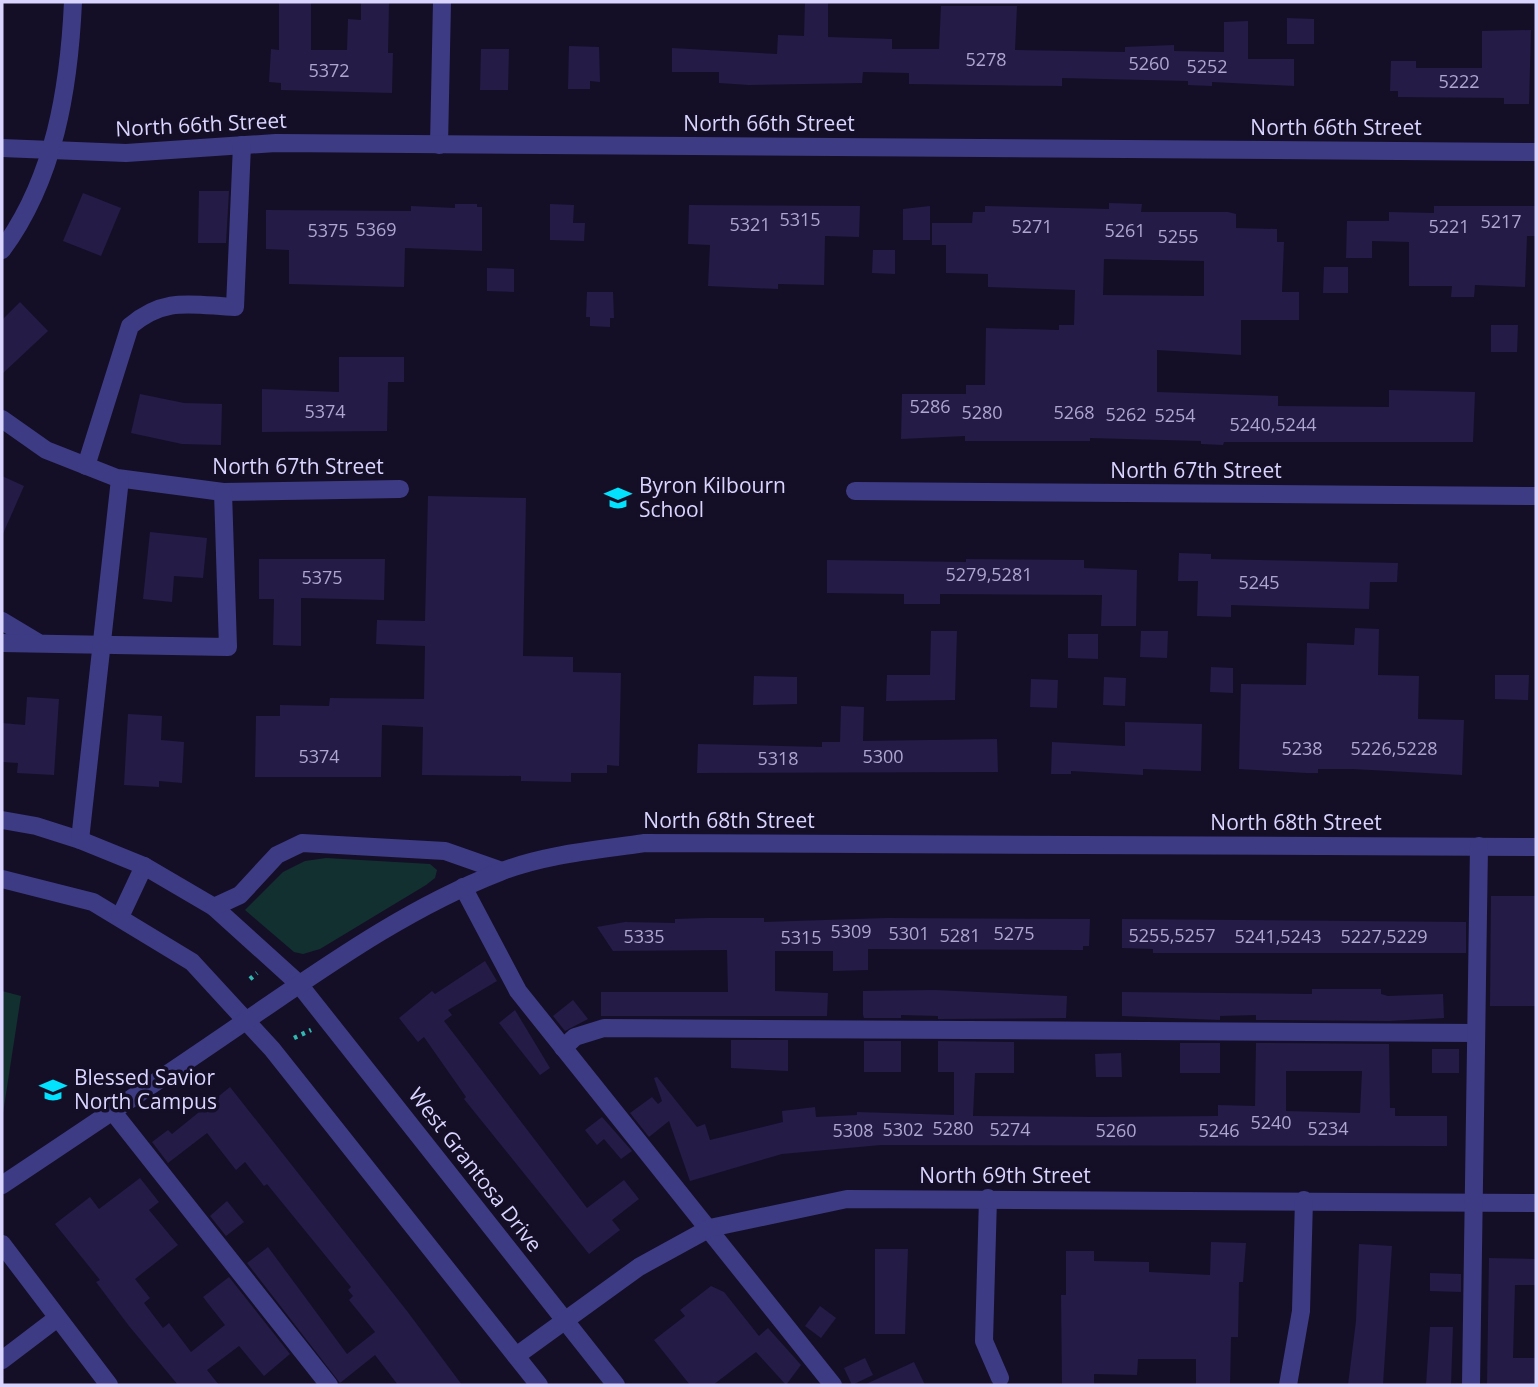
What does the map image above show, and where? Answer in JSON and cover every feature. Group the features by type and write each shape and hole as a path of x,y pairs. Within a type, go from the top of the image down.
{"street":[{"path":"2,250 28,207 49,150 67,88 73,2"},
{"path":"439,145 442,2"},
{"path":"86,466 130,326 147,312 165,304 235,307 242,145"},
{"name":"North 66th Street","path":"2,148 126,153 242,145 1536,152"},
{"name":"North 67th Street","path":"2,419 46,450 120,479 223,492 400,489"},
{"path":"79,840 120,479"},
{"name":"North 67th Street","path":"855,491 1536,496"},
{"path":"2,643 229,647 223,492"},
{"path":"2,621 40,644"},
{"path":"2,820 36,826 144,866 214,907 298,983"},
{"path":"214,907 240,895 278,855 302,843 445,851 502,870"},
{"name":"North 68th Street","path":"2,1185 113,1112 298,983 381,932 463,887 502,870 557,857 645,843 1536,847"},
{"path":"1471,1385 1479,846"},
{"path":"120,917 144,866"},
{"path":"2,879 93,902 192,962 247,1020 539,1385"},
{"path":"463,887 517,991 710,1228 833,1385"},
{"name":"West Grantosa Drive","path":"298,983 616,1385"},
{"path":"563,1048 575,1037 604,1028 1476,1032"},
{"path":"113,1112 329,1385"},
{"path":"988,1198 985,1341 1000,1378"},
{"name":"North 69th Street","path":"516,1356 639,1267 710,1228 847,1199 1536,1202"},
{"path":"1288,1385 1301,1311 1304,1200"},
{"path":"2,1244 56,1319 109,1385"},
{"path":"2,1360 56,1319"}],"path":[{"path":"250,979 257,973"},
{"path":"294,1038 312,1030"}],"green space":[{"path":"326,858 430,864 437,870 435,878 426,885 320,949 303,954 294,952 245,910 283,872 305,861"},
{"path":"2,991 21,996 2,1120"}],"building":[{"path":"279,2 311,2 311,50 347,50 348,19 361,20 361,3 389,3 388,53 393,53 392,93 281,90 281,83 269,82 271,49 279,50"},
{"path":"805,2 828,2 828,37 892,39 892,49 939,49 941,6 1017,6 1015,50 1125,52 1125,47 1174,45 1174,51 1224,52 1224,22 1248,21 1248,59 1294,59 1294,86 1212,82 1212,86 1188,85 1188,81 1062,78 1062,86 909,84 909,73 863,72 862,83 749,85 719,83 719,72 672,72 672,48 777,54 778,35 804,36"},
{"path":"1287,18 1314,19 1314,44 1287,44"},
{"path":"1531,30 1529,104 1504,104 1504,98 1398,97 1398,91 1390,91 1391,61 1416,61 1416,68 1482,68 1482,31"},
{"path":"569,46 599,47 600,82 590,81 590,89 568,89"},
{"path":"481,49 509,49 508,90 480,90"},
{"path":"199,191 229,191 226,243 198,243"},
{"path":"83,193 121,208 101,256 63,241"},
{"path":"1109,203 1142,204 1141,212 1228,212 1236,214 1236,228 1277,229 1277,242 1284,242 1282,292 1299,292 1299,320 1241,320 1241,355 1157,350 1157,392 1278,396 1278,406 1389,407 1389,390 1475,392 1473,442 1224,442 1223,445 1201,444 1201,441 1090,438 1090,441 965,441 965,436 901,439 902,394 966,394 966,385 985,385 986,328 1059,330 1059,325 1074,325 1075,290 988,287 988,274 946,273 946,245 932,245 932,223 972,223 973,212 985,212 985,206 1109,209","holes":["1104,259 1204,261 1204,296 1103,295"]},
{"path":"455,204 477,204 477,207 482,207 482,251 405,248 404,287 289,284 289,250 266,249 266,210 411,211 411,206 455,208"},
{"path":"550,204 574,205 573,223 585,223 584,241 550,240"},
{"path":"689,205 860,206 859,237 825,236 824,285 778,284 778,289 708,286 710,245 688,244"},
{"path":"930,206 930,240 903,240 903,209"},
{"path":"1434,206 1536,206 1536,236 1527,236 1525,287 1475,285 1474,297 1451,297 1452,286 1409,286 1409,242 1372,241 1372,258 1346,258 1347,221 1389,221 1389,212 1434,213"},
{"path":"873,250 895,250 895,274 872,273"},
{"path":"1324,267 1348,267 1348,293 1323,293"},
{"path":"487,268 514,269 514,292 487,291"},
{"path":"587,292 613,292 614,318 610,318 610,327 590,326 590,317 586,317"},
{"path":"20,302 48,331 2,374 2,320"},
{"path":"1491,325 1518,325 1517,352 1491,352"},
{"path":"339,357 404,357 404,382 388,382 387,431 262,432 262,389 339,392"},
{"path":"140,394 184,403 222,404 221,445 182,444 131,433"},
{"path":"2,476 24,486 2,536"},
{"path":"428,496 526,498 523,656 573,657 573,672 621,673 619,766 607,765 607,773 571,773 571,782 521,781 521,776 422,775 423,727 382,725 381,777 255,777 256,716 280,716 280,705 329,706 330,698 424,699 425,646 376,644 377,620 425,621"},
{"path":"150,532 207,538 203,578 174,576 172,602 143,599"},
{"path":"1179,553 1211,554 1211,559 1398,563 1397,582 1370,582 1369,609 1231,605 1231,617 1197,616 1198,581 1178,581"},
{"path":"259,559 385,559 384,600 301,598 301,646 273,645 274,599 259,599"},
{"path":"966,559 1084,560 1084,568 1137,570 1136,626 1101,626 1102,595 940,594 940,604 904,604 904,594 827,593 827,560 966,562"},
{"path":"1355,628 1379,629 1378,675 1419,676 1418,719 1464,720 1462,775 1353,769 1318,769 1318,773 1306,773 1239,769 1241,684 1306,685 1307,643 1354,645"},
{"path":"931,631 957,631 955,700 886,701 887,675 930,675"},
{"path":"1141,631 1168,631 1167,658 1140,657"},
{"path":"1068,634 1098,634 1098,659 1068,658"},
{"path":"1211,667 1233,668 1233,693 1210,692"},
{"path":"1495,675 1529,675 1528,700 1495,699"},
{"path":"754,676 797,677 797,704 753,705"},
{"path":"1104,677 1126,678 1125,706 1103,705"},
{"path":"1031,679 1058,680 1057,708 1030,707"},
{"path":"27,697 59,699 54,775 17,773 18,763 2,762 2,723 25,725"},
{"path":"841,706 864,707 863,741 997,739 998,772 697,773 698,744 822,747 822,742 840,742"},
{"path":"128,714 162,716 161,740 184,742 182,783 159,781 159,787 124,785"},
{"path":"1125,722 1202,724 1201,771 1143,769 1143,775 1071,771 1071,774 1051,774 1052,742 1125,746"},
{"path":"1491,896 1536,896 1536,1006 1490,1006"},
{"path":"764,918 764,922 887,918 1090,919 1089,946 1083,946 1083,950 868,949 868,970 833,971 833,951 775,951 775,991 828,993 827,1016 601,1016 601,992 728,992 727,950 613,951 597,927 625,922 675,923 675,919"},
{"path":"1122,919 1466,922 1466,953 1153,953 1153,949 1122,948"},
{"path":"485,961 497,981 448,1010 452,1015 444,1021 587,1208 624,1180 639,1199 612,1220 620,1230 589,1254 464,1099 466,1097 424,1037 418,1042 399,1018 432,991 435,994"},
{"path":"1312,989 1381,989 1381,994 1388,996 1443,994 1444,1018 1389,1021 1256,1020 1256,1015 1220,1016 1220,1020 1122,1016 1122,992 1312,994"},
{"path":"934,990 1067,996 1066,1018 938,1019 938,1016 901,1015 901,1018 864,1018 863,991"},
{"path":"573,1000 588,1019 565,1031 553,1016"},
{"path":"515,1010 550,1068 540,1075 499,1023"},
{"path":"731,1040 788,1040 788,1071 731,1068"},
{"path":"864,1041 901,1041 901,1072 864,1072"},
{"path":"938,1041 1014,1042 1014,1073 975,1073 973,1116 1218,1116 1218,1105 1255,1106 1256,1043 1389,1044 1390,1108 1395,1108 1395,1116 1447,1116 1447,1146 881,1145 782,1154 690,1181 669,1121 649,1137 630,1113 652,1097 658,1104 662,1101 654,1078 657,1077 697,1127 705,1124 710,1140 783,1122 782,1111 815,1107 816,1117 857,1115 857,1112 954,1115 954,1072 938,1072","holes":["1286,1071 1362,1071 1360,1113 1286,1111"]},
{"path":"1180,1043 1220,1043 1220,1073 1180,1073"},
{"path":"1432,1049 1459,1049 1459,1073 1432,1073"},
{"path":"1121,1053 1122,1077 1096,1077 1095,1054"},
{"path":"230,1087 462,1385 398,1385 375,1355 340,1383 247,1263 268,1247 347,1354 375,1332 349,1300 353,1296 348,1290 351,1287 267,1184 264,1186 245,1162 236,1170 207,1133 168,1163 152,1142 168,1130 172,1134"},
{"path":"602,1117 632,1151 621,1159 604,1139 597,1145 585,1130"},
{"path":"140,1178 159,1202 149,1210 178,1245 135,1279 150,1298 144,1303 163,1328 169,1323 191,1352 225,1325 203,1297 229,1277 290,1354 264,1376 239,1346 207,1370 219,1385 178,1385 129,1326 96,1282 100,1280 55,1224 90,1197 99,1209"},
{"path":"227,1201 244,1222 226,1236 210,1216"},
{"path":"1211,1242 1246,1243 1243,1282 1239,1282 1238,1337 1231,1337 1230,1385 1196,1385 1196,1359 1138,1359 1137,1375 1094,1374 1094,1385 1062,1385 1061,1295 1066,1295 1066,1251 1094,1251 1094,1261 1149,1262 1149,1272 1210,1275"},
{"path":"1359,1244 1392,1246 1383,1385 1348,1385 1356,1321"},
{"path":"875,1249 908,1249 905,1334 875,1334"},
{"path":"1489,1258 1536,1259 1536,1285 1515,1285 1513,1358 1536,1358 1536,1385 1487,1385"},
{"path":"1430,1273 1461,1274 1461,1292 1430,1291"},
{"path":"711,1286 724,1292 759,1336 768,1328 801,1365 786,1385 756,1352 713,1385 690,1385 654,1340 685,1316 680,1310"},
{"path":"820,1306 836,1318 821,1338 805,1326"},
{"path":"1430,1327 1453,1327 1451,1385 1426,1385"},
{"path":"865,1358 873,1375 852,1385 844,1368"},
{"path":"914,1362 925,1385 864,1385"}],"place":[{"name":"Byron Kilbourn School","path":"618,498"},
{"name":"Blessed Savior North Campus","path":"53,1090"}]}
